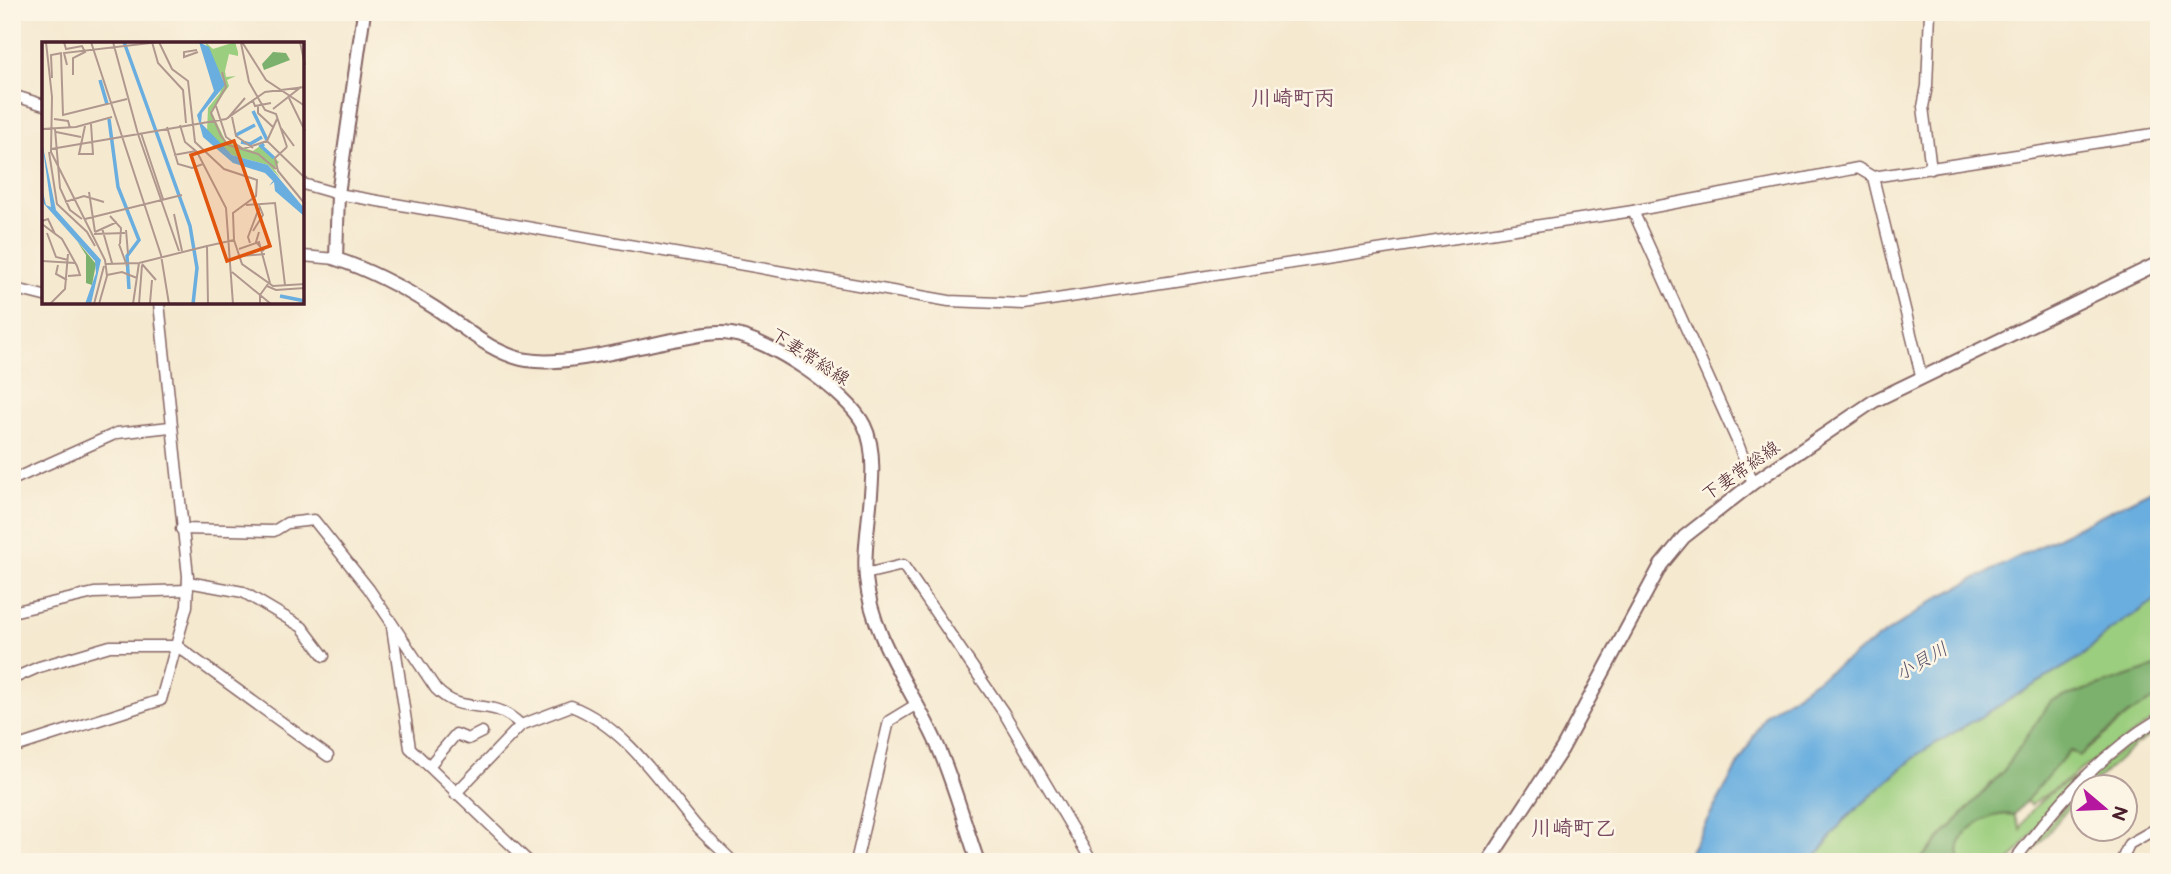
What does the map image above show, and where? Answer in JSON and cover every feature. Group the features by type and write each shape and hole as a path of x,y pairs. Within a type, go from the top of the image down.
{"main road":[{"path":"336,259 338,194 364,12"},
{"name":"下妻常総線","path":"336,259 405,290 484,342 526,360 567,359 698,335 731,334 754,341 788,359 845,401 866,428 870,469 865,574 877,631 936,743 978,862"},
{"name":"下妻常総線","path":"1488,862 1562,749 1661,565 1684,537 1753,483 1874,401 1921,375 2159,263"}],"street":[{"path":"1930,12 1927,86 1923,107 1931,169"},
{"path":"12,95 42,104"},
{"path":"304,184 338,194 980,304 1024,304 1633,211 1858,168 1872,177 2159,133"},
{"path":"1872,177 1921,375"},
{"path":"1633,211 1737,441 1753,483"},
{"path":"304,256 336,259"},
{"path":"12,288 42,296"},
{"path":"12,748 161,700 187,606 188,586 159,304"},
{"path":"12,480 117,433 170,427"},
{"path":"181,529 274,531 287,523 314,520 391,623 436,689 448,701 460,706 478,704 494,708 509,714 521,725"},
{"path":"865,574 903,565 1004,713 1092,862"},
{"path":"12,612 94,593 188,586 243,592 302,627 324,656"},
{"path":"391,623 410,748 529,862"},
{"path":"12,679 39,667 110,646 177,646 328,756"},
{"path":"856,862 889,721 917,704"},
{"path":"455,794 521,725 571,706 593,715 610,727 652,771 701,831 733,862"},
{"path":"2013,862 2091,769 2117,747 2159,719"},
{"path":"429,766 456,734 468,739 482,732"},
{"path":"2121,862 2129,844 2159,827"}],"green space":[{"path":"2159,598 2159,666 2051,701 2005,769 1918,862 1812,862 1843,821 1918,754 2081,657 2110,630"},
{"path":"2159,666 2159,697 2129,714 2079,756 2070,750 2014,815 1994,816 1973,826 1960,843 1958,852 1961,862 1918,862 2005,769 2051,701"},
{"path":"2159,697 2159,716 2078,772 2070,772 2070,778 2031,805 2025,801 2071,749 2080,756 2129,714"},
{"path":"2159,723 2159,730 2134,746 2105,772 2092,772"},
{"path":"2070,781 2070,788 2009,862 1961,862 1958,852 1960,843 1973,826 2004,814 2014,815 2021,830 2037,805"},
{"path":"2070,800 2070,806 2024,862 2017,862"}],"water":[{"name":"小貝川","path":"2159,486 2159,598 2110,630 2081,657 1918,754 1843,821 1812,862 1684,862 1766,714 1941,596"}],"district":[{"name":"川崎町丙","path":"1293,98"},
{"name":"川崎町乙","path":"1573,828"}]}
